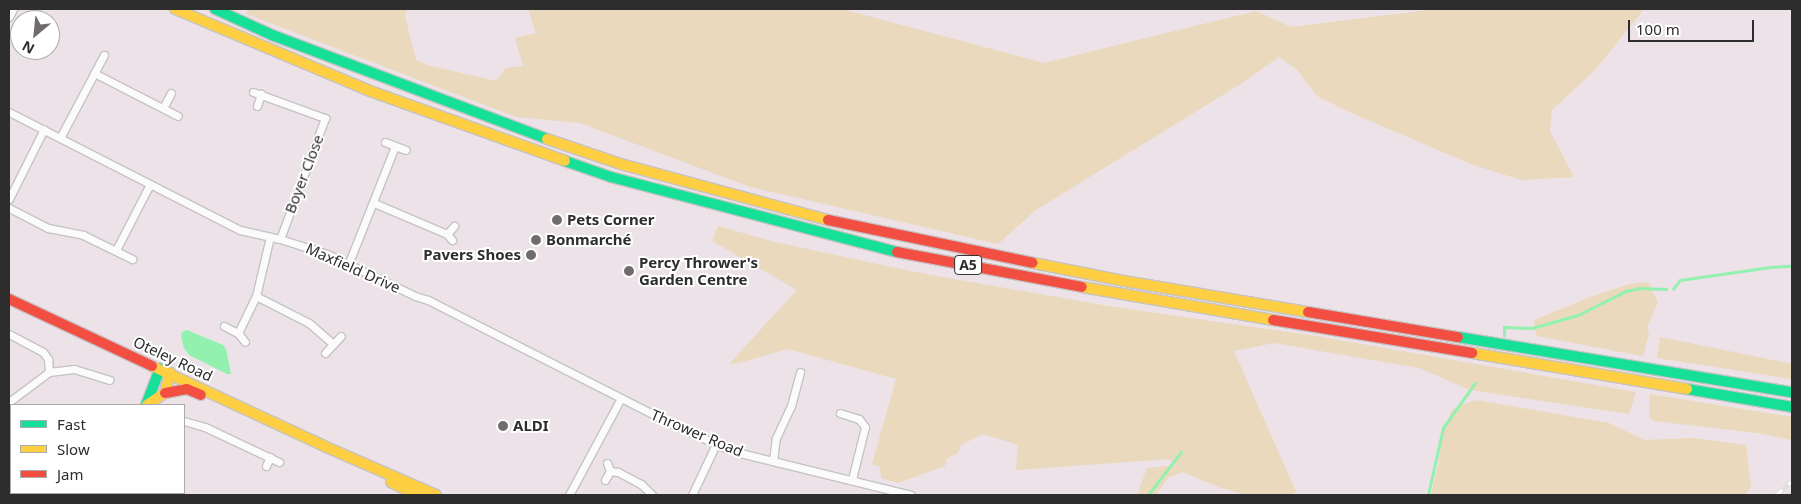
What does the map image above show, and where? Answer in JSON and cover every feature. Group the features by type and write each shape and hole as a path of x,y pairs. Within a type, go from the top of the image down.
{"main road":[{"name":"A5","path":"175,9 370,91 611,177 878,248 1125,295 1792,407"},
{"name":"A5","path":"215,9 272,35 465,109 624,165 845,225 1130,282 1792,392"},
{"name":"Oteley Road","path":"9,299 324,446 344,453 436,495"},
{"path":"146,404 160,369"},
{"path":"164,393 170,373"},
{"path":"148,404 164,393 187,389 227,406 249,411"},
{"name":"Oteley Road","path":"324,446 342,458 417,495"}],"street":[{"path":"9,17 13,9"},
{"path":"60,138 104,55"},
{"path":"94,73 178,116"},
{"path":"163,108 171,93"},
{"name":"Boyer Close","path":"257,106 257,93 325,118 280,239"},
{"name":"Maxfield Drive","path":"9,112 240,230 312,248 428,300 622,398"},
{"path":"10,194 44,129"},
{"path":"385,142 406,150"},
{"path":"348,265 374,204 395,146"},
{"path":"116,250 150,184"},
{"path":"374,204 449,237 454,226"},
{"path":"9,208 48,228 83,235 132,258"},
{"path":"238,333 256,296 270,237"},
{"path":"256,296 309,323 333,344"},
{"path":"224,326 238,333 245,342"},
{"path":"9,334 43,352 48,359 49,372"},
{"path":"324,353 341,336"},
{"path":"9,402 49,372 74,369 109,380"},
{"path":"773,461 776,438 791,406 800,372"},
{"path":"569,495 622,398"},
{"name":"Thrower Road","path":"622,398 716,444 773,461 911,495"},
{"path":"840,413 859,419 865,427 852,479"},
{"path":"185,421 196,423 278,462"},
{"path":"692,495 716,444"},
{"path":"266,466 270,457"},
{"path":"607,463 610,472"},
{"path":"605,480 610,472"},
{"path":"610,472 618,472 633,480 652,495"}],"shaded area":[{"path":"248,9 407,9 405,16 416,60 427,65 496,81 506,68 523,66 515,38 536,33 528,9 842,9 1044,63 1256,11 1291,27 1436,9 1644,9 1595,70 1552,110 1550,131 1574,177 1522,180 1473,165 1349,112 1317,96 1297,70 1279,57 1239,85 1036,210 998,244 750,187 580,123 516,117 246,14"},
{"path":"718,226 775,242 915,272 1108,306 1316,336 1636,392 1629,414 1470,390 1419,368 1274,343 1234,351 1296,492 1289,495 1246,495 1218,487 1183,472 1169,477 1156,495 1137,495 1147,468 1176,465 1169,459 1016,470 1018,445 983,434 961,445 958,453 947,458 945,466 898,483 881,478 880,467 872,464 896,379 788,349 729,364 797,290 712,241"},
{"path":"1648,282 1658,302 1647,327 1649,334 1643,356 1536,336 1534,320 1590,297 1630,284"},
{"path":"187,330 223,345 226,349 231,374 227,374 189,355 184,348 181,337 182,332"},
{"path":"1660,337 1792,364 1792,379 1657,358"},
{"path":"1650,394 1792,417 1792,440 1757,433 1654,421 1649,417"},
{"path":"1476,400 1609,423 1644,440 1694,438 1746,445 1751,487 1744,495 1431,495 1439,461 1442,433 1451,412 1454,408"}],"waterway":[{"path":"1673,289 1680,280 1770,267 1792,266"},
{"path":"1504,336 1504,327 1532,328 1578,315 1626,291 1640,288 1666,289"},
{"path":"1428,495 1443,428 1475,383"},
{"path":"1148,495 1181,452"}],"railway":[{"path":"1776,495 1792,481"}],"traffic: fast":[{"path":"215,9 272,35 547,139"},
{"path":"565,161 611,177 897,252"},
{"path":"1458,337 1792,392"},
{"path":"146,404 160,369"},
{"path":"1687,389 1792,407"}],"traffic: slow":[{"path":"175,9 370,91 565,161"},
{"path":"547,139 624,165 828,220"},
{"path":"1033,263 1130,282 1308,312"},
{"path":"1082,287 1273,320"},
{"path":"1472,353 1687,389"},
{"path":"152,366 324,446 436,495"},
{"path":"148,404 165,393 170,373"},
{"path":"391,482 417,495"}],"traffic: jam":[{"path":"828,220 1033,263"},
{"path":"897,252 1082,287"},
{"path":"9,299 152,366"},
{"path":"1308,312 1458,337"},
{"path":"1273,320 1472,353"},
{"path":"165,393 187,389 201,395"}],"place":[{"name":"Pets Corner","path":"557,220"},
{"name":"Bonmarché","path":"536,240"},
{"name":"Pavers Shoes","path":"531,255"},
{"name":"Percy Thrower's Garden Centre","path":"629,271"},
{"name":"ALDI","path":"503,426"}]}
